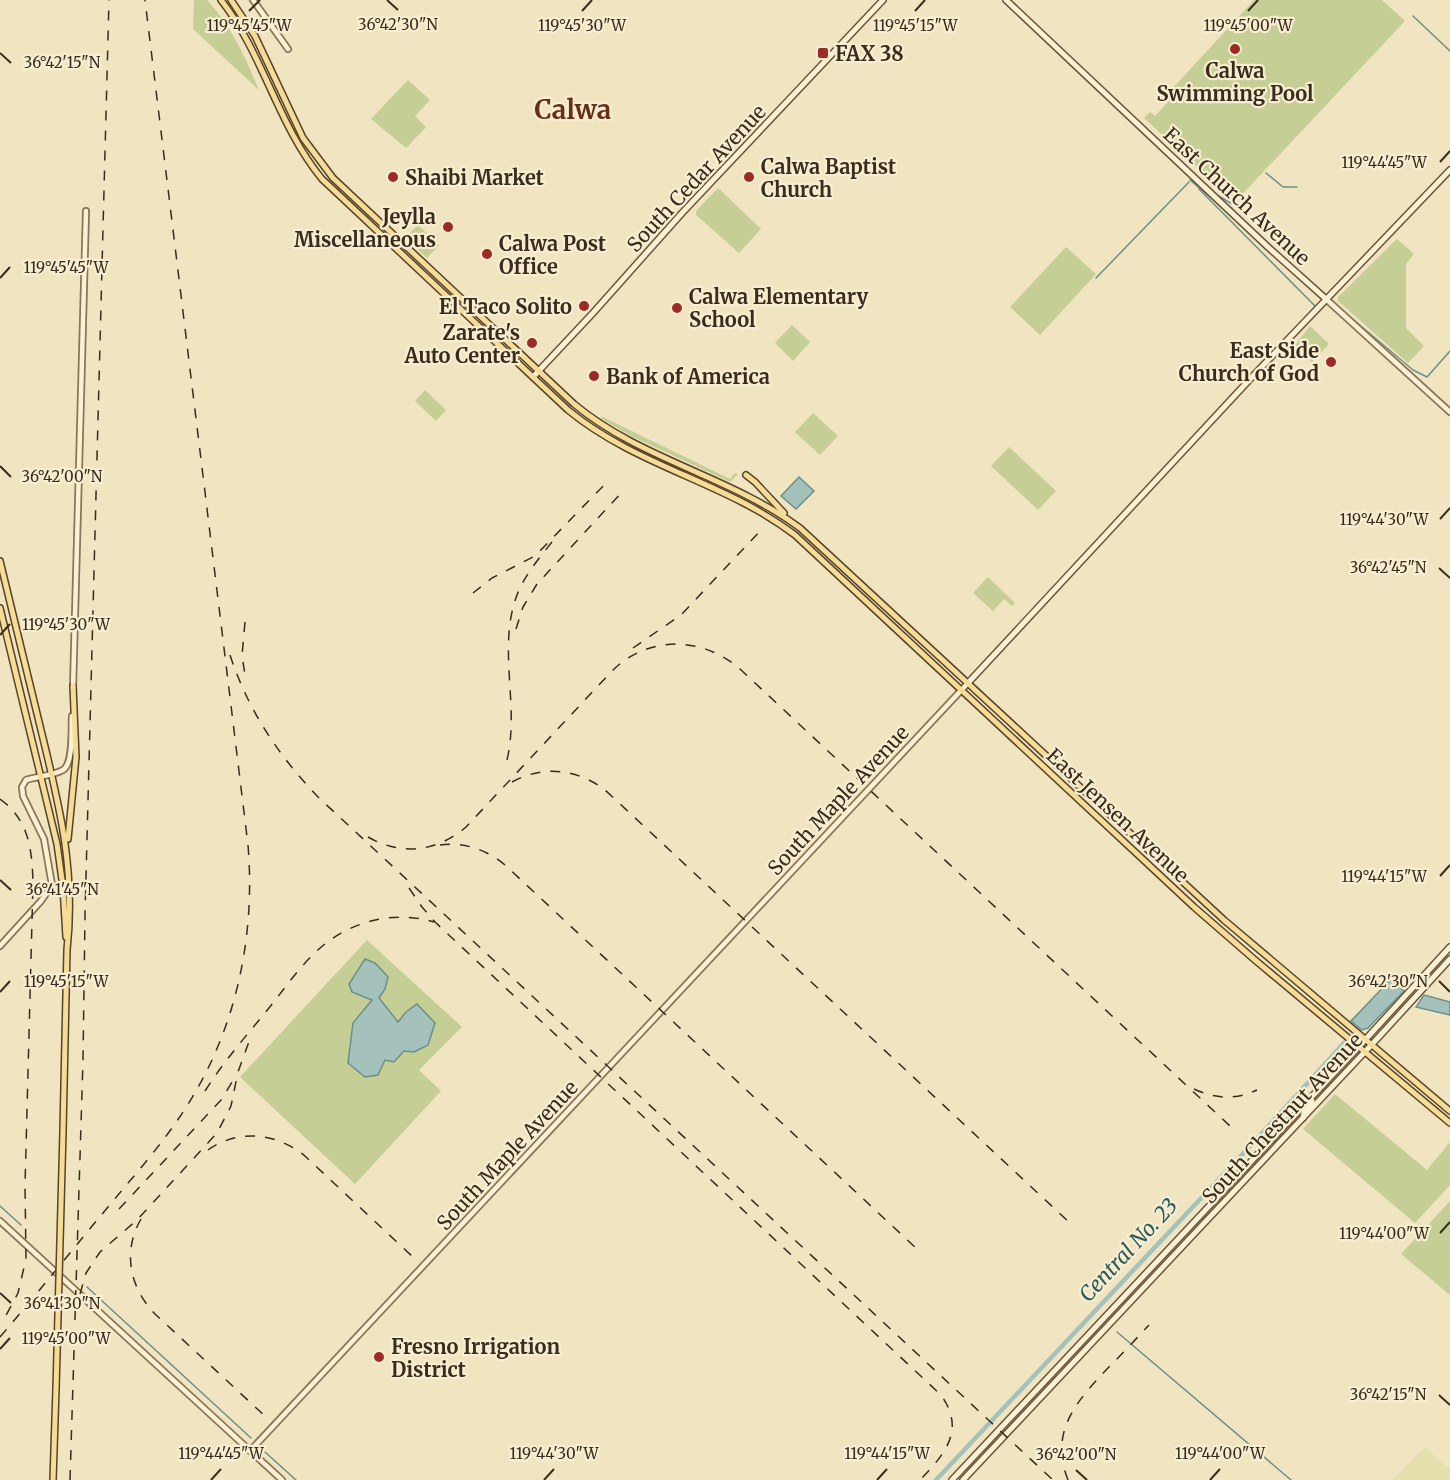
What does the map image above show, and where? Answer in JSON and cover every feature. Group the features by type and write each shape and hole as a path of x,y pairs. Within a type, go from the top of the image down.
{"main road":[{"name":"East Jensen Avenue","path":"221,0 249,43 292,137 318,174 343,201 581,421 613,442 774,520 804,543 1194,907 1450,1124"},
{"path":"231,0 255,36 303,138 333,178 539,371 585,413 609,430 759,501 791,521"},
{"name":"South Cedar Avenue","path":"533,377 690,205 883,0"},
{"name":"East Church Avenue","path":"1006,0 1269,248 1326,298"},
{"name":"South Maple Avenue","path":"968,683 1326,298 1450,170"},
{"path":"746,475 791,521"},
{"name":"East Jensen Avenue","path":"791,521 1224,920 1450,1112"},
{"path":"0,561 46,775 59,859 67,950"},
{"path":"0,608 67,846"},
{"path":"53,1480 67,950 70,922 67,846 76,757 73,686"},
{"name":"South Chestnut Avenue","path":"1325,1083 1450,947"},
{"name":"South Chestnut Avenue","path":"963,1480 1450,959"},
{"path":"1303,1118 1304,1112 1325,1083"},
{"path":"952,1480 1325,1083"}],"street":[{"path":"253,0 288,49"},
{"path":"0,946 41,901 52,885 42,834 21,790 23,783 26,780 64,769 70,761 86,211"},
{"name":"East Church Avenue","path":"1326,298 1450,412"},
{"name":"South Maple Avenue","path":"250,1451 968,683"},
{"path":"0,1221 282,1480"}],"shaded area":[{"path":"1425,1447 1450,1469 1450,1480 1393,1480"}],"green space":[{"path":"194,0 207,0 224,21 243,54 259,90 193,29"},
{"path":"1254,0 1382,0 1405,21 1235,202 1144,118 1150,112 1155,116 1176,93 1172,89"},
{"path":"408,80 430,100 415,116 426,127 406,148 371,119"},
{"path":"718,188 761,229 739,253 696,215 696,211"},
{"path":"418,225 439,245 427,258 405,238"},
{"path":"1397,239 1414,254 1406,264 1406,328 1424,346 1408,363 1338,301 1338,297"},
{"path":"1066,247 1096,274 1040,335 1010,307"},
{"path":"792,325 810,342 793,361 775,343"},
{"path":"1310,326 1329,344 1312,362 1296,347"},
{"path":"425,390 446,410 436,421 415,401"},
{"path":"813,413 838,436 820,455 795,432"},
{"path":"603,417 730,479 735,473 738,474 730,482 631,436 600,418"},
{"path":"1009,447 1056,491 1038,510 991,466"},
{"path":"988,577 1015,603 1012,606 1004,599 993,611 973,593"},
{"path":"367,940 462,1027 419,1070 441,1091 355,1184 240,1077"},
{"path":"1335,1094 1427,1170 1450,1142 1450,1185 1415,1223 1303,1129"},
{"path":"1450,1201 1450,1295 1401,1254"}],"water":[{"path":"799,477 814,491 796,509 781,496"},
{"path":"365,959 375,963 388,977 385,989 379,998 398,1022 417,1004 435,1023 428,1045 414,1052 404,1051 394,1062 385,1060 378,1075 365,1077 348,1063 353,1023 372,1000 352,992 349,984"},
{"path":"1391,979 1404,991 1368,1028 1362,1030 1351,1021"},
{"path":"1424,995 1450,1002 1450,1015 1416,1007"}],"waterway":[{"path":"1413,16 1450,51"},
{"path":"1266,173 1283,187 1297,187"},
{"path":"1190,180 1224,209"},
{"path":"1096,278 1189,182"},
{"path":"1199,189 1316,307"},
{"path":"1215,194 1236,206"},
{"path":"1330,300 1413,370 1427,377 1450,351"},
{"name":"Central No. 23","path":"936,1480 1345,1042"},
{"path":"0,1206 21,1225"},
{"path":"87,1287 251,1438"},
{"path":"1117,1332 1291,1480"},
{"path":"265,1452 296,1480"}],"railway":[{"path":"70,1480 83,1060 109,0"},
{"path":"0,1337 154,1152 198,1087 227,1022 237,988 248,917 250,881 248,845 145,0"},
{"path":"473,593 492,578 535,556 609,480"},
{"path":"516,629 523,607 537,584 623,491"},
{"path":"633,648 681,615 762,529"},
{"path":"507,760 511,719 508,656 511,615 525,579 558,534"},
{"path":"245,622 242,656 246,681"},
{"path":"368,837 380,843 406,849 443,842 466,827 612,671 626,659 658,646 675,644 709,650 740,669 1230,1126"},
{"path":"230,655 237,675 266,731 290,765 318,797 1053,1480"},
{"path":"512,782 547,771 582,777 604,789 1070,1223"},
{"path":"0,799 17,816 27,836 32,858 33,883 25,1186 26,1259 18,1293 2,1323"},
{"path":"440,845 474,848 505,865 917,1249"},
{"path":"409,888 435,922 941,1395 952,1419 952,1430 944,1451 920,1480"},
{"path":"205,1091 299,970 331,939 373,920 404,917 434,922"},
{"path":"80,1294 86,1273 100,1252 137,1220 217,1133 231,1106 238,1072 251,1036"},
{"path":"119,1209 222,1099 232,1082"},
{"path":"1194,1089 1210,1095 1226,1097 1257,1090"},
{"path":"208,1150 232,1138 245,1136 271,1138 295,1149 415,1259"},
{"path":"141,1219 135,1231 130,1257 135,1281 146,1304 266,1417"},
{"path":"1068,1480 1063,1463 1062,1447 1069,1419 1085,1394 1149,1325"}],"place":[{"name":"Calwa Swimming Pool","path":"1235,49"},
{"name":"FAX 38","path":"823,53"},
{"name":"Shaibi Market","path":"393,177"},
{"name":"Calwa Baptist Church","path":"749,177"},
{"name":"Jeylla Miscellaneous","path":"448,227"},
{"name":"Calwa Post Office","path":"487,254"},
{"name":"El Taco Solito","path":"584,306"},
{"name":"Calwa Elementary School","path":"677,308"},
{"name":"Zarate's Auto Center","path":"532,343"},
{"name":"East Side Church of God","path":"1331,362"},
{"name":"Bank of America","path":"594,376"},
{"name":"Fresno Irrigation District","path":"379,1357"}],"district":[{"name":"Calwa","path":"573,109"}]}
